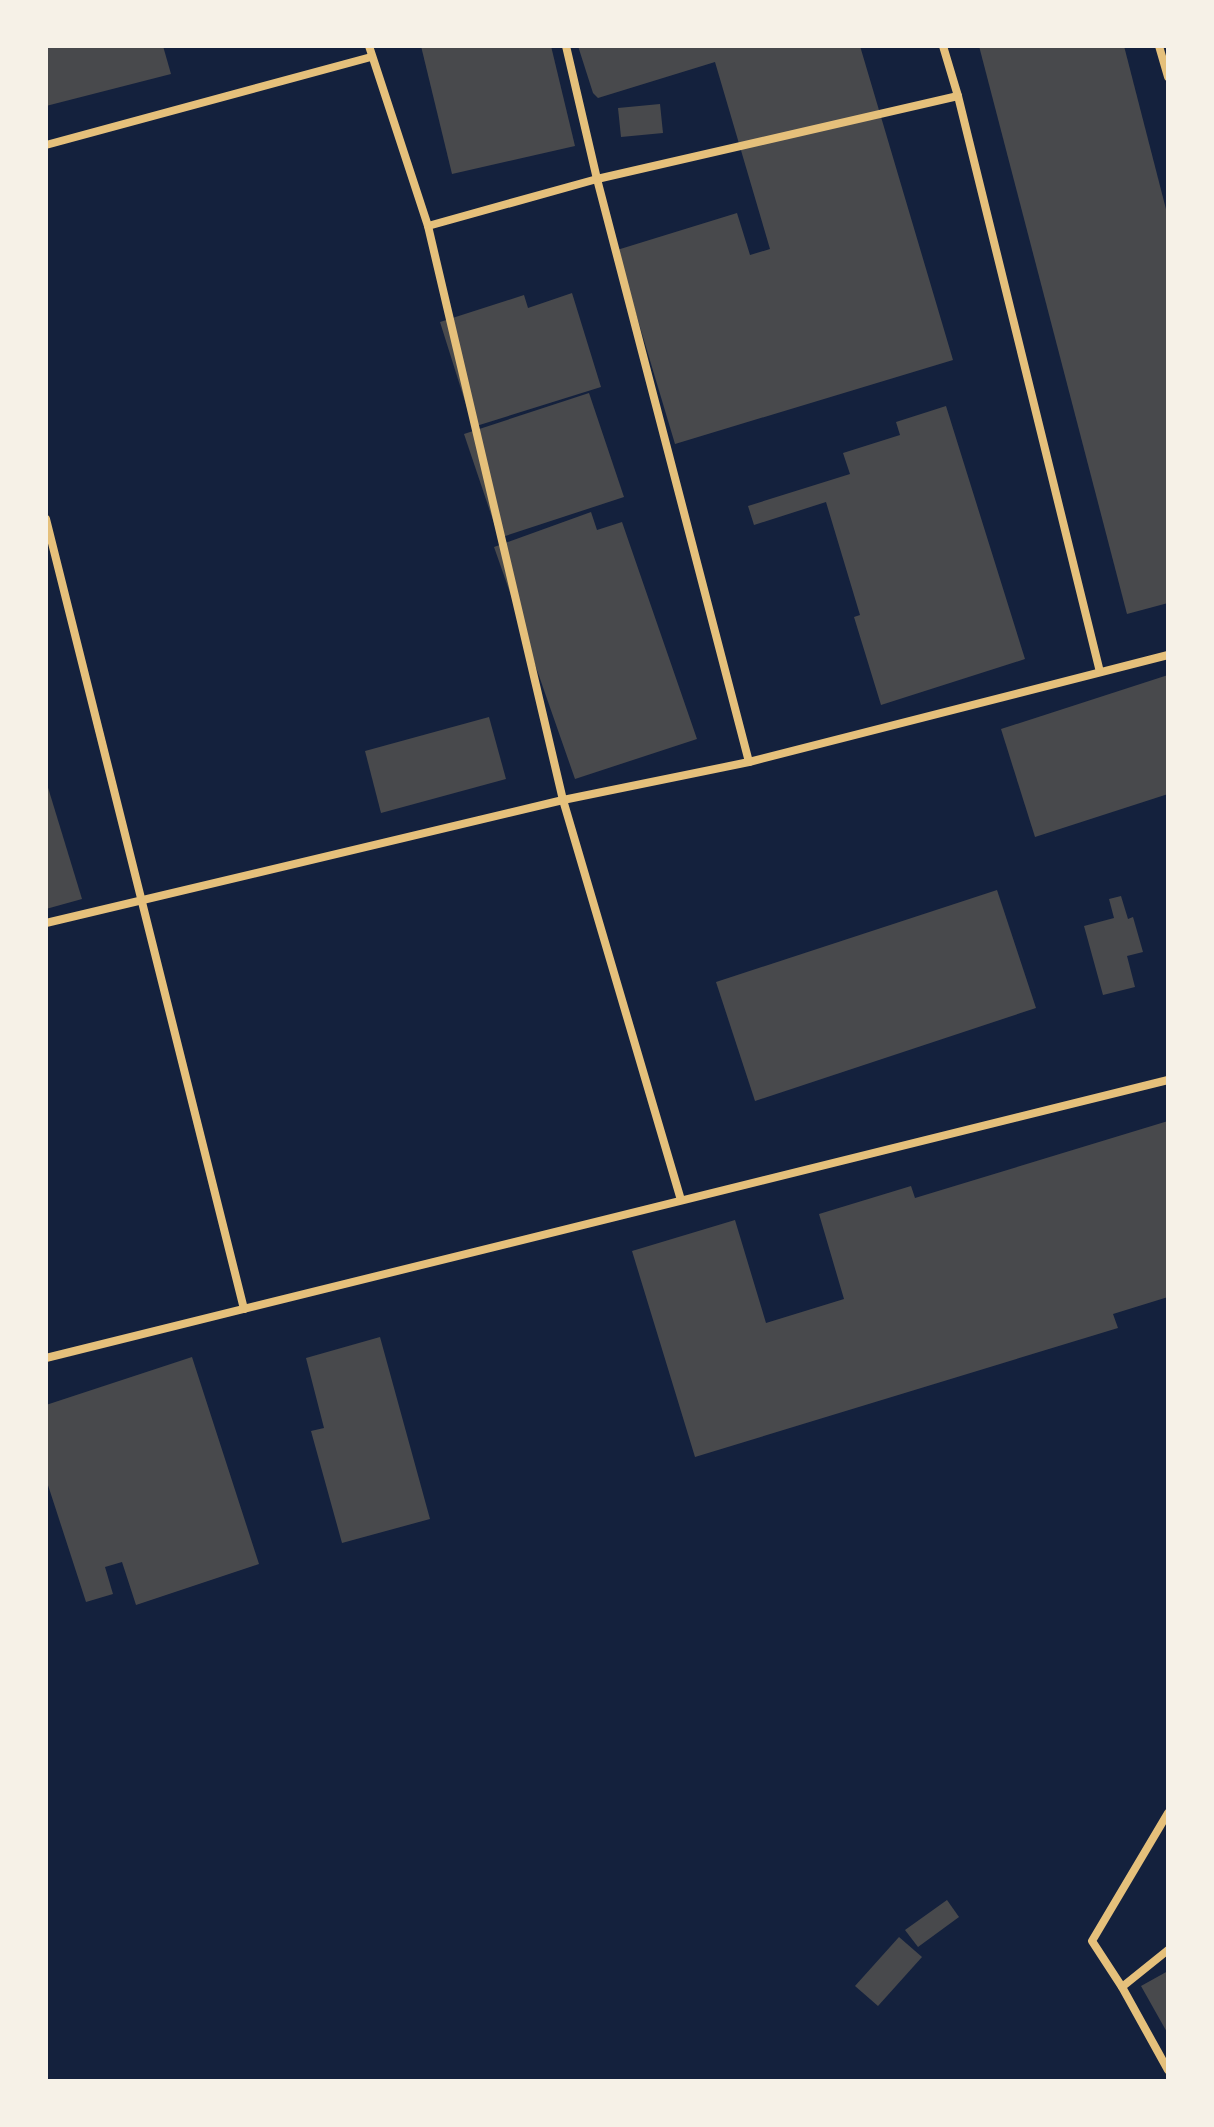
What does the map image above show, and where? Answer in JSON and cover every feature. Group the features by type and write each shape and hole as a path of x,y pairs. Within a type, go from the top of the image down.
{"street":[{"path":"369,46 428,226 563,800 681,1200"},
{"path":"566,46 597,179 749,762"},
{"path":"943,46 1100,672"},
{"path":"1159,46 1168,77"},
{"path":"46,145 371,57"},
{"path":"428,226 597,179 958,96"},
{"path":"46,519 244,1309"},
{"path":"46,923 563,800 749,762 1168,655"},
{"path":"46,1358 1168,1080"},
{"path":"1168,1813 1092,1941 1122,1987 1168,2070"},
{"path":"1122,1987 1168,1950"}],"building":[{"path":"46,46 163,46 171,74 46,106"},
{"path":"421,46 551,46 575,146 452,174"},
{"path":"578,46 860,46 953,360 675,444 617,250 737,213 750,255 770,249 715,62 598,98 593,93"},
{"path":"979,46 1124,46 1168,217 1168,603 1127,614"},
{"path":"660,104 663,133 621,137 618,108"},
{"path":"572,293 601,387 473,427 440,322 524,295 528,308"},
{"path":"589,393 624,497 499,538 464,434"},
{"path":"946,406 1025,659 881,705 854,617 860,615 826,502 754,525 748,506 850,474 843,453 900,435 896,422"},
{"path":"591,512 597,530 622,522 697,739 575,779 494,547"},
{"path":"1168,675 1168,794 1035,837 1001,729"},
{"path":"489,717 506,779 381,813 365,751"},
{"path":"46,781 82,899 46,909"},
{"path":"997,890 1036,1008 755,1101 716,982"},
{"path":"1121,896 1128,919 1133,917 1143,952 1127,956 1135,987 1103,995 1084,926 1114,918 1109,899"},
{"path":"1168,1121 1168,1297 1113,1314 1118,1328 695,1457 632,1251 735,1220 766,1323 844,1299 819,1214 911,1186 915,1198"},
{"path":"380,1337 430,1519 342,1543 311,1431 324,1428 306,1358"},
{"path":"192,1357 259,1564 136,1605 122,1562 105,1567 113,1594 86,1602 46,1479 46,1405"},
{"path":"947,1900 959,1917 918,1947 905,1930"},
{"path":"899,1937 922,1957 878,2006 855,1986"},
{"path":"1168,1971 1168,2034 1141,1986"}]}
